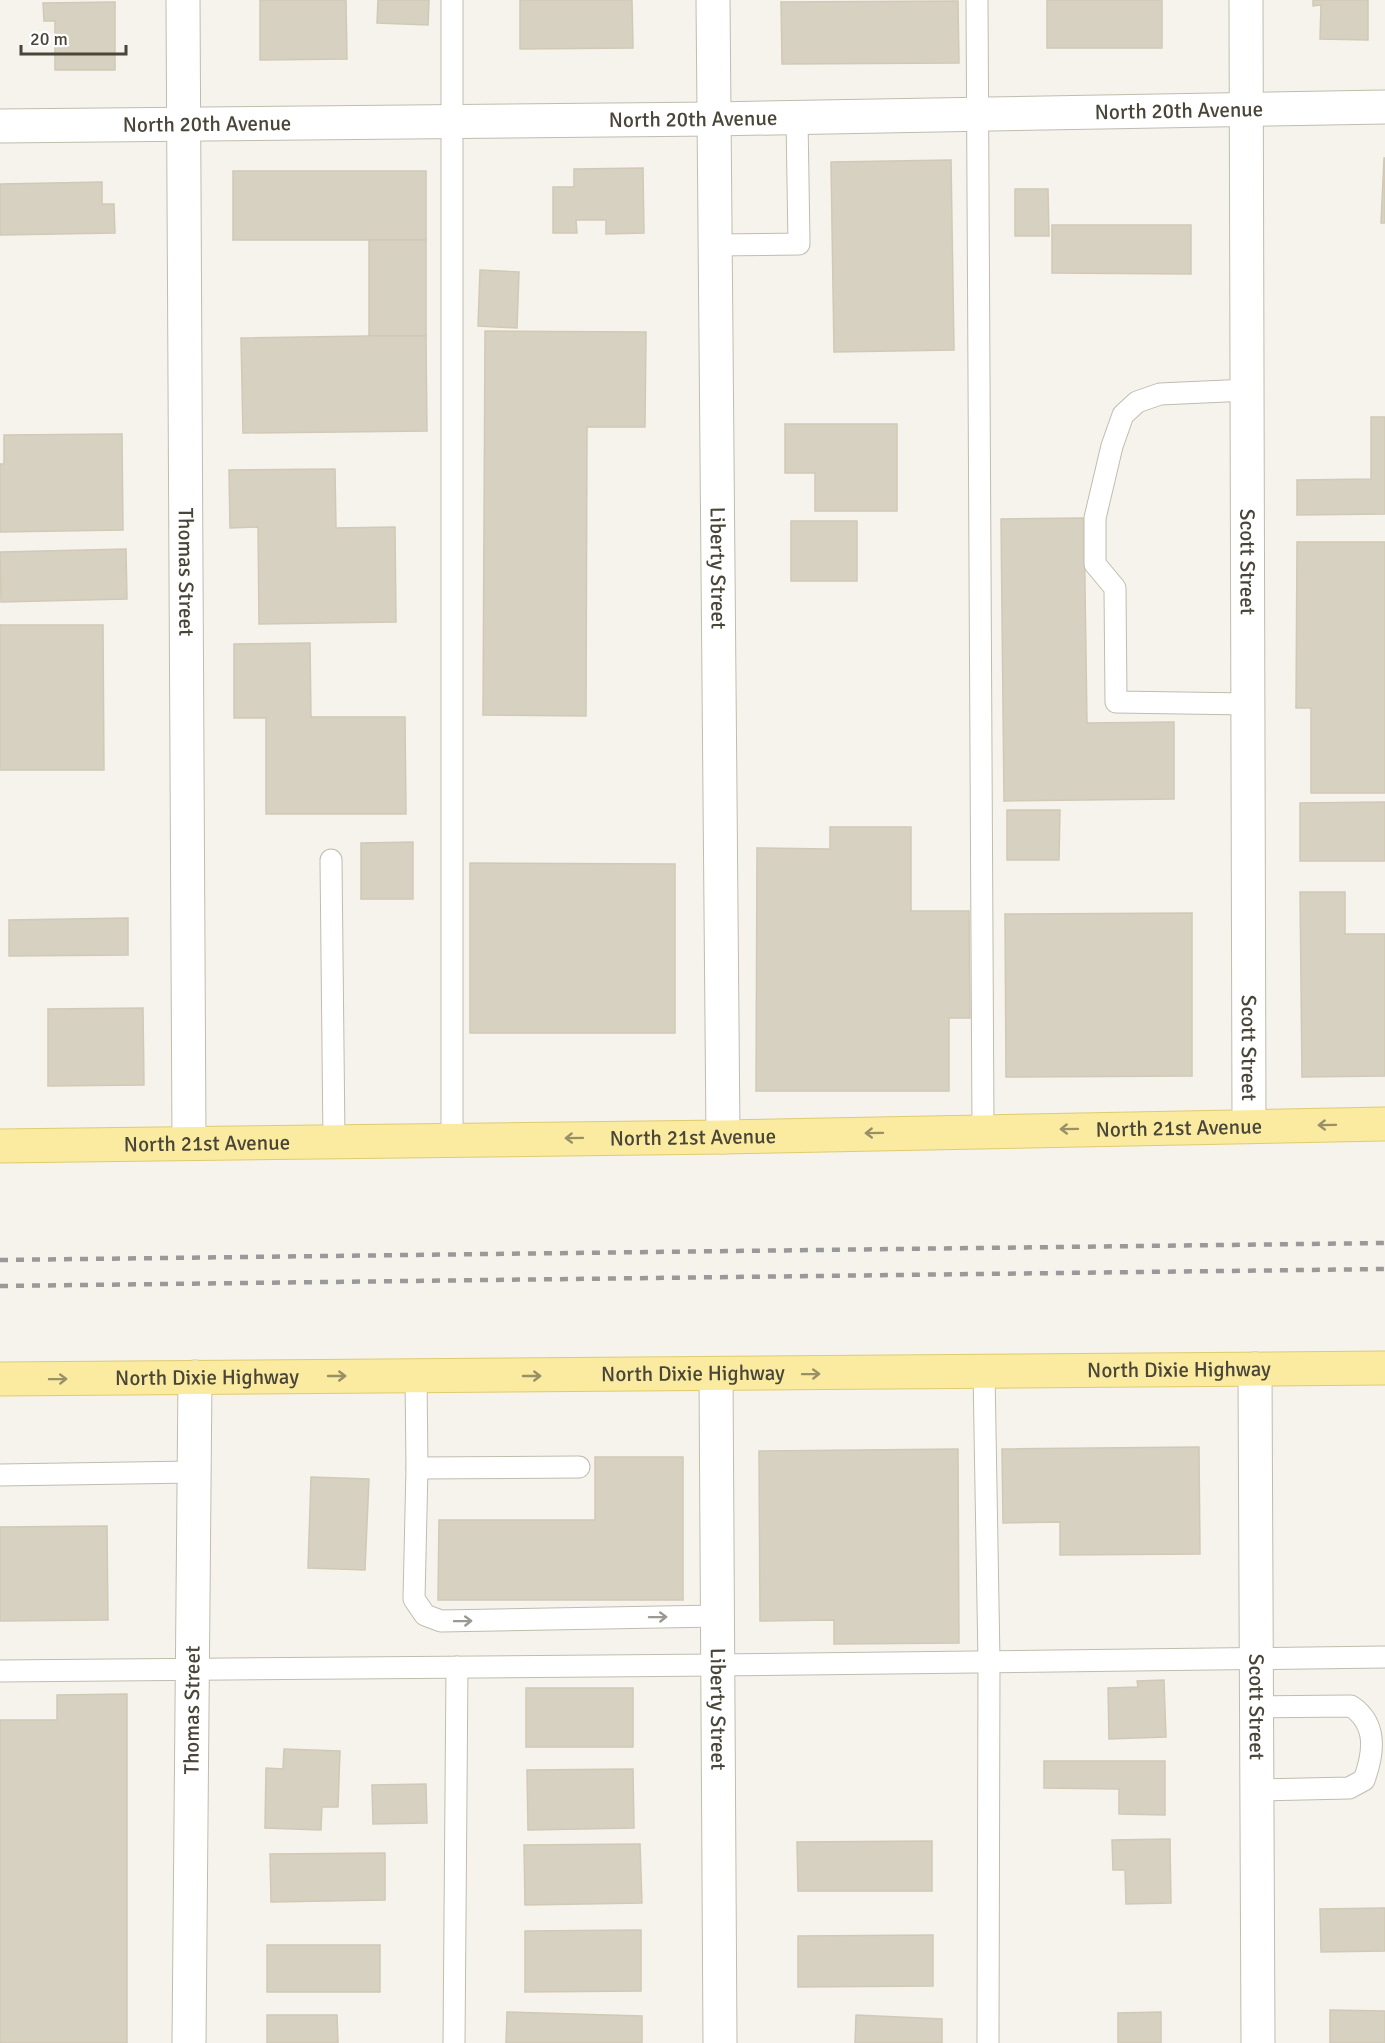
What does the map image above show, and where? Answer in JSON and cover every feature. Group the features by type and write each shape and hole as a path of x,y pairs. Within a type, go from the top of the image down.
{"main road":[{"name":"North 21st Avenue","path":"0,1146 723,1137 1385,1124"},
{"name":"North Dixie Highway","path":"0,1379 1385,1368"}],"street":[{"name":"Thomas Street","path":"183,0 189,1143"},
{"name":"Liberty Street","path":"713,0 723,1137"},
{"name":"Scott Street","path":"1246,0 1249,1126"},
{"name":"North 20th Avenue","path":"0,126 797,118 1385,107"},
{"name":"Scott Street","path":"1256,1369 1258,2043"},
{"name":"Liberty Street","path":"716,1375 720,2043"},
{"name":"Thomas Street","path":"189,2043 195,1377"}],"lane":[{"path":"452,0 452,1140"},
{"path":"977,0 983,1131"},
{"path":"714,245 799,244 797,118"},
{"path":"1248,390 1160,394 1137,402 1123,415 1112,446 1095,518 1095,564 1115,588 1116,702 1248,704"},
{"path":"331,860 334,1141"},
{"path":"984,1372 989,1661 988,2043"},
{"path":"416,1376 417,1468 414,1599 425,1615 441,1621 717,1616"},
{"path":"417,1468 579,1467"},
{"path":"0,1475 194,1472"},
{"path":"0,1671 1385,1657"},
{"path":"454,2043 458,1667"},
{"path":"1257,1707 1352,1706 1364,1714 1371,1728 1371,1763 1364,1780 1350,1788 1257,1791"}],"building":[{"path":"260,0 346,0 347,59 260,60"},
{"path":"378,0 429,0 428,25 377,23"},
{"path":"520,0 632,0 633,48 520,49"},
{"path":"1047,0 1162,0 1162,48 1047,48"},
{"path":"1313,0 1368,0 1368,40 1320,39 1321,5 1313,6"},
{"path":"958,1 959,63 782,64 781,2"},
{"path":"115,2 115,70 55,70 55,21 44,21 43,3"},
{"path":"1384,158 1385,223 1381,223"},
{"path":"951,160 954,350 834,352 831,162"},
{"path":"643,168 644,233 606,234 606,220 576,220 577,233 553,233 553,187 574,187 574,169"},
{"path":"233,171 426,171 426,240 233,240"},
{"path":"102,182 102,204 114,204 115,233 0,235 0,184"},
{"path":"1015,189 1048,189 1049,236 1015,236"},
{"path":"1052,225 1191,225 1191,274 1052,273"},
{"path":"369,240 426,240 426,336 369,336"},
{"path":"480,270 519,272 517,328 478,326"},
{"path":"485,331 646,332 645,427 587,427 586,716 483,715"},
{"path":"426,336 427,431 243,433 241,338"},
{"path":"1371,417 1385,417 1385,514 1297,515 1297,480 1371,479"},
{"path":"785,424 897,424 897,511 815,511 815,473 785,473"},
{"path":"122,434 123,530 0,532 0,464 4,464 4,435"},
{"path":"335,469 336,528 395,527 396,622 259,624 258,527 230,528 229,470"},
{"path":"1084,518 1087,723 1174,722 1174,799 1004,801 1001,519"},
{"path":"791,521 857,521 857,581 791,581"},
{"path":"1297,542 1385,542 1385,793 1311,793 1311,708 1296,708"},
{"path":"126,549 127,599 1,602 0,552"},
{"path":"0,625 103,625 104,770 0,770"},
{"path":"310,643 311,717 405,717 406,814 266,814 266,718 234,718 234,644"},
{"path":"1385,802 1385,861 1300,861 1300,803"},
{"path":"1007,810 1060,810 1059,860 1007,860"},
{"path":"830,827 911,827 911,911 969,911 970,1018 949,1018 949,1091 756,1091 757,848 830,849"},
{"path":"413,842 413,899 361,899 361,843"},
{"path":"470,863 675,864 675,1033 470,1033"},
{"path":"1300,892 1345,892 1345,934 1385,934 1385,1076 1302,1077"},
{"path":"1192,913 1192,1076 1006,1077 1005,914"},
{"path":"128,918 128,955 9,956 9,920"},
{"path":"143,1008 144,1085 48,1086 48,1009"},
{"path":"1199,1447 1200,1554 1060,1555 1060,1522 1003,1523 1002,1449"},
{"path":"958,1449 959,1643 834,1644 834,1620 760,1621 759,1451"},
{"path":"595,1457 683,1457 683,1600 438,1600 439,1520 595,1520"},
{"path":"311,1477 369,1479 365,1570 308,1568"},
{"path":"107,1526 108,1620 0,1621 0,1527"},
{"path":"1164,1680 1166,1737 1109,1739 1108,1688 1138,1687 1137,1681"},
{"path":"526,1688 633,1688 633,1747 526,1747"},
{"path":"127,1694 127,2043 0,2043 0,1720 57,1720 57,1695"},
{"path":"284,1749 340,1751 338,1807 322,1807 321,1830 265,1828 266,1768 283,1769"},
{"path":"1044,1761 1165,1761 1165,1815 1119,1814 1119,1789 1044,1788"},
{"path":"633,1769 634,1828 528,1830 527,1770"},
{"path":"426,1784 427,1823 373,1824 372,1785"},
{"path":"1170,1839 1171,1903 1126,1904 1125,1870 1113,1870 1112,1840"},
{"path":"932,1841 932,1891 798,1891 797,1842"},
{"path":"640,1844 642,1903 525,1905 524,1845"},
{"path":"385,1853 385,1900 271,1902 270,1854"},
{"path":"1385,1908 1385,1951 1321,1952 1320,1909"},
{"path":"641,1930 641,1991 525,1992 525,1931"},
{"path":"933,1935 933,1986 798,1987 798,1936"},
{"path":"267,1945 380,1945 380,1992 267,1992"},
{"path":"1330,2010 1385,2011 1385,2043 1330,2043"},
{"path":"507,2012 642,2016 642,2043 506,2043"},
{"path":"1161,2012 1161,2043 1118,2043 1118,2013"},
{"path":"267,2015 337,2015 338,2043 267,2043"},
{"path":"856,2015 942,2019 942,2043 855,2043"}],"railway":[{"path":"0,1260 1385,1243"},
{"path":"0,1286 1385,1269"}]}
